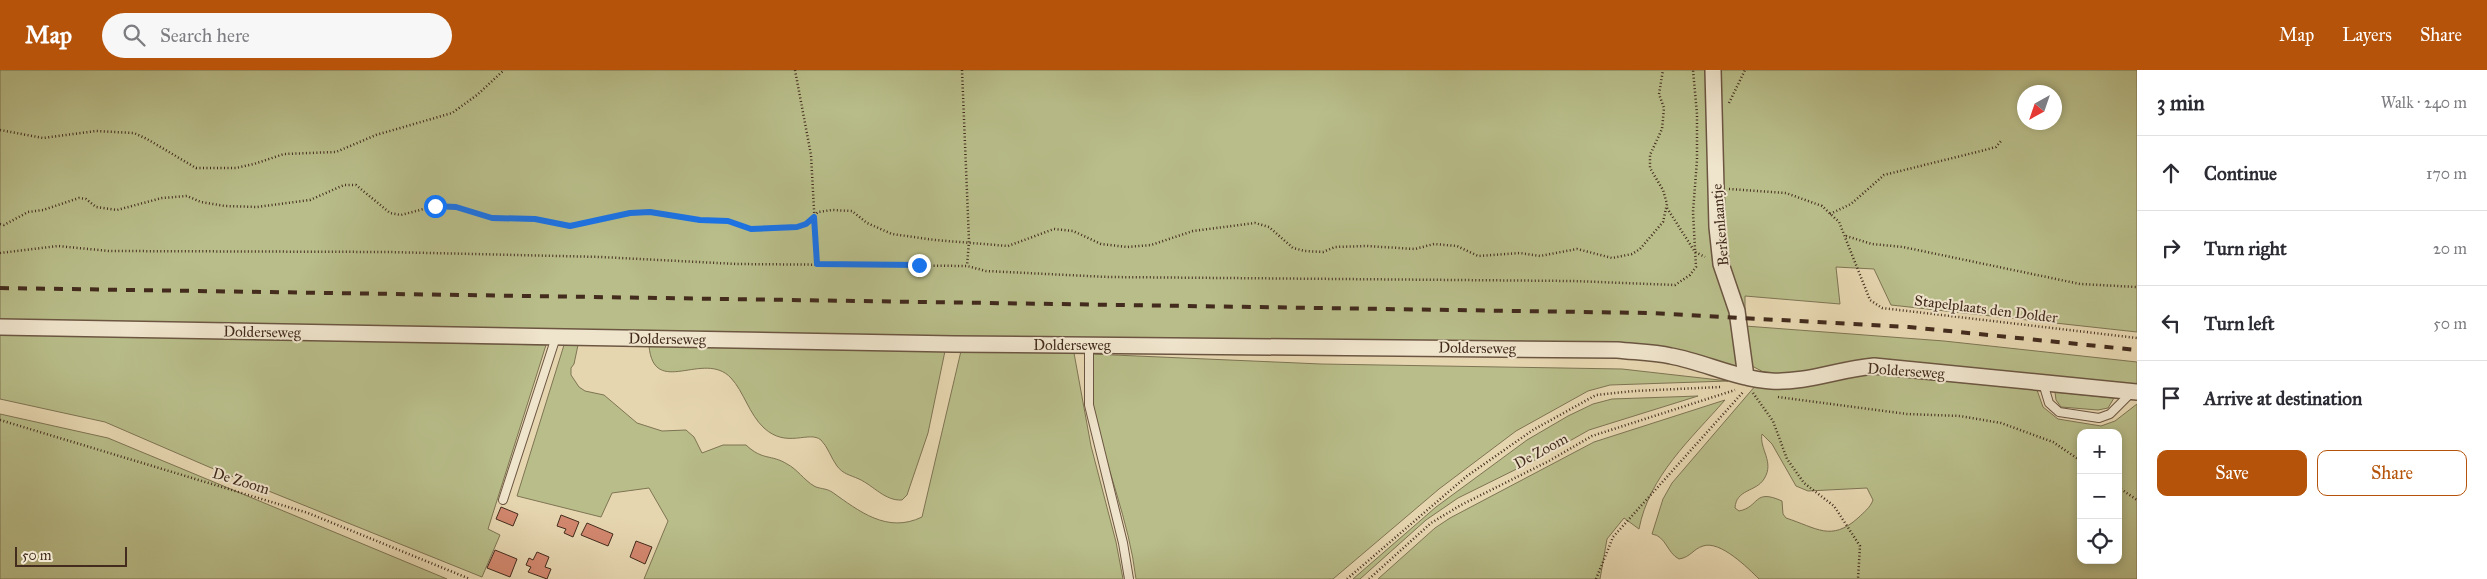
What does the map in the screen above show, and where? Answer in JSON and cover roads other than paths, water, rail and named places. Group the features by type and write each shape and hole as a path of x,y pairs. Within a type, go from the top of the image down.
{"street":[{"name":"Berkenlaantje","path":"1713,70 1716,188 1721,264 1737,311 1747,381"},
{"name":"Dolderseweg","path":"0,327 556,337 1617,350 1670,355 1747,381 1800,381 1858,367 1874,366 2134,392"}],"lane":[{"path":"503,500 556,337"},
{"path":"1088,344 1088,405 1123,543 1129,579"},
{"path":"2043,383 2049,403 2059,412 2099,418 2110,414 2134,392"}],"railway":[{"path":"0,288 1650,313 1909,327 2137,350"}]}
